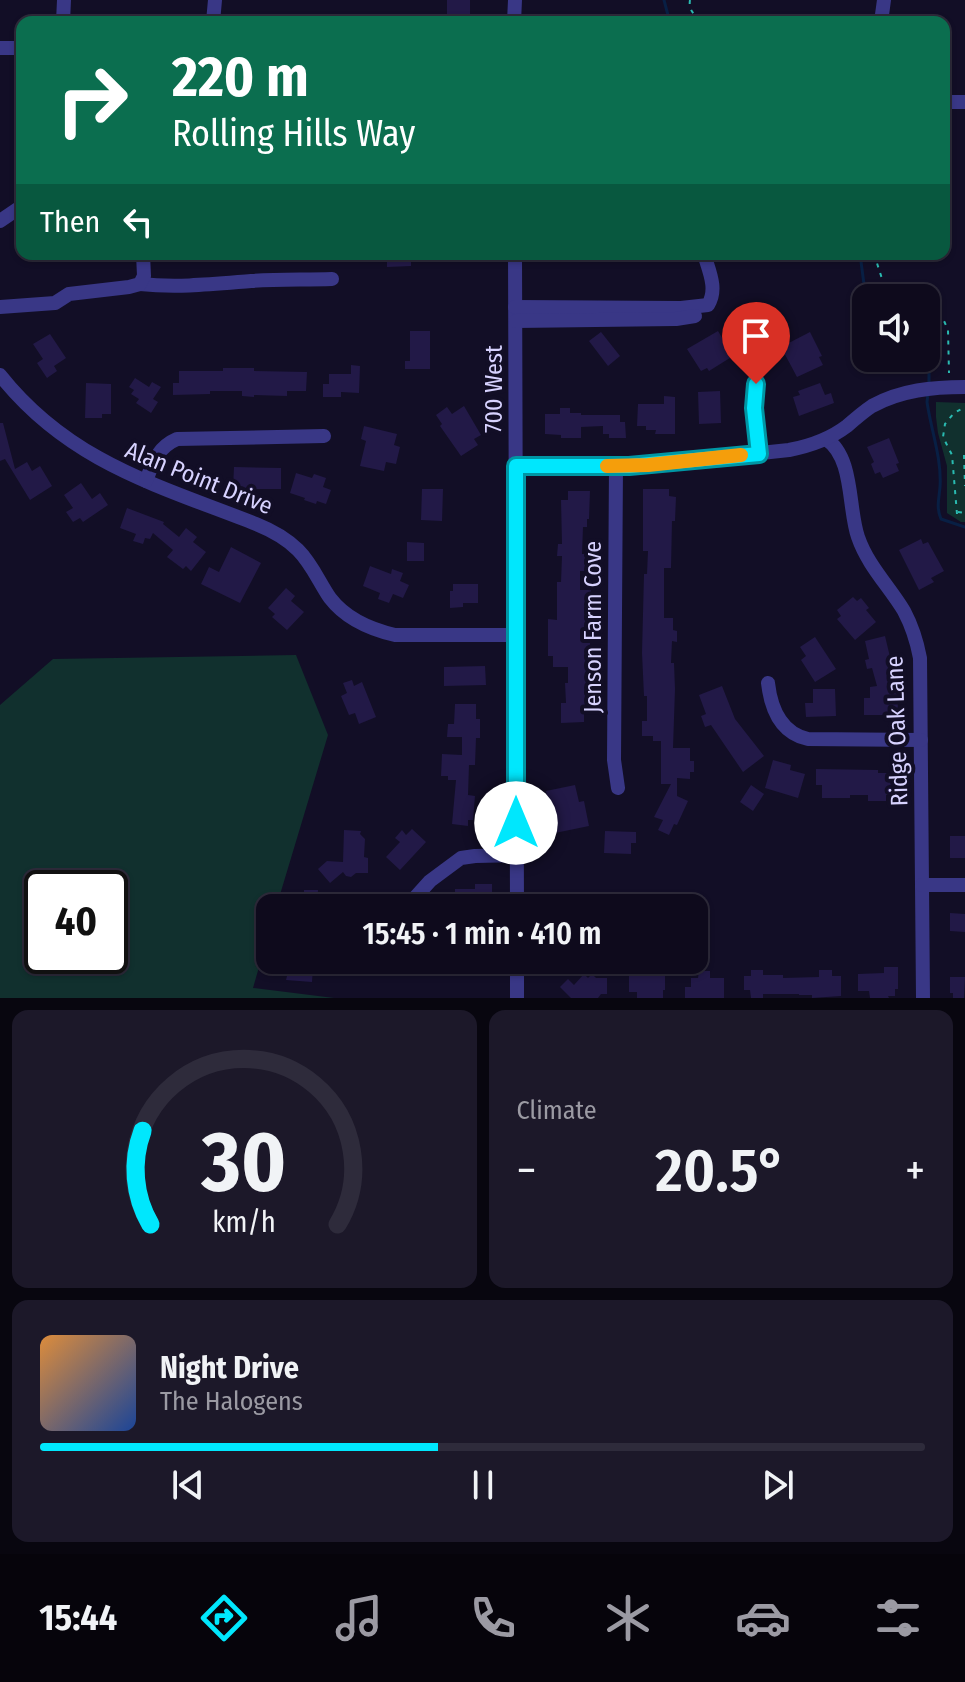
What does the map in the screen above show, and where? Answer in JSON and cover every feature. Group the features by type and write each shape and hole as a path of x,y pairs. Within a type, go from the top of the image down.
{"street":[{"path":"140,284 144,276 143,260"},
{"name":"700 West","path":"515,260 517,894"},
{"path":"516,314 708,305 713,297 706,260"},
{"path":"0,307 55,303 69,294 140,284 203,286 332,279"},
{"path":"516,314 676,319 702,315"},
{"name":"Alan Point Drive","path":"0,375 54,431 96,458 271,530 300,552 331,598 344,613 360,624 378,631 411,636 516,635"},
{"path":"516,466 664,463 799,448 826,439 868,409 903,394 943,383 965,387"},
{"path":"756,384 754,408 759,454"},
{"path":"146,481 159,451 177,439 324,436"},
{"name":"Ridge Oak Lane","path":"826,439 834,447 846,471 854,527 863,550 904,612 914,633 920,658 923,998"},
{"name":"Jenson Farm Cove","path":"616,466 614,760 618,788"},
{"path":"768,683 772,703 781,722 797,736 808,739 921,740"},
{"path":"418,894 461,858 516,855"},
{"path":"922,885 965,885"},
{"path":"517,974 517,998"}],"path":[{"path":"876,260 884,284"},
{"path":"940,319 948,330 943,383"},
{"path":"965,407 954,413 945,424 943,437 952,455 957,513 965,513"},
{"path":"965,455 965,486"}],"green space":[{"path":"936,402 965,403 965,522 947,513 947,466 938,433"},
{"path":"296,655 328,735 280,894 256,894 257,974 253,988 334,998 0,998 0,705 53,659"}],"building":[{"path":"447,0 470,0 470,16 447,16"},
{"path":"387,260 411,260 411,266 387,267"},
{"path":"740,323 775,323 774,347 740,346"},
{"path":"410,331 430,331 430,369 405,369 405,361 410,361"},
{"path":"718,331 733,356 709,371 707,368 701,371 687,349"},
{"path":"601,332 620,356 608,366 589,341"},
{"path":"810,332 823,365 797,377 781,347"},
{"path":"50,334 66,358 54,366 57,371 47,378 37,363 43,359 33,344"},
{"path":"351,365 360,366 359,393 341,392 341,397 323,397 323,384 329,384 329,374 351,374"},
{"path":"223,368 307,372 306,391 287,391 287,396 254,397 242,396 242,391 173,395 173,383 179,383 179,371 223,371"},
{"path":"135,378 149,387 152,382 161,387 153,399 158,402 151,413 136,403 139,399 131,394 134,390 129,387"},
{"path":"86,383 111,384 111,414 102,414 102,418 85,418"},
{"path":"820,383 825,395 831,393 834,403 799,416 793,397 800,395 798,391"},
{"path":"720,391 721,423 699,424 698,392"},
{"path":"664,396 675,397 675,434 655,434 656,430 637,426 638,404 664,404"},
{"path":"464,406 481,435 474,439 478,445 461,456 436,415 447,407 452,414"},
{"path":"560,408 570,408 570,413 581,415 620,415 620,422 625,422 626,438 609,438 609,434 603,434 603,426 581,427 581,438 545,434 545,414 560,414"},
{"path":"0,423 3,423 15,469 27,462 32,471 40,466 52,486 30,500 5,459 0,461"},
{"path":"364,426 397,434 394,445 400,447 396,464 386,462 384,471 360,466 366,441 361,439"},
{"path":"889,438 899,471 883,478 880,472 875,474 871,464 874,462 867,447"},
{"path":"234,467 281,468 281,489 233,489"},
{"path":"296,473 326,478 323,487 331,490 326,504 317,501 316,504 290,493"},
{"path":"81,483 92,499 100,493 108,505 83,522 80,518 73,522 66,512 73,508 64,495"},
{"path":"422,489 443,489 442,521 421,520"},
{"path":"643,489 669,489 669,496 676,497 671,568 664,568 664,618 673,618 673,630 677,631 677,642 672,641 671,663 674,663 675,689 673,748 690,748 694,772 690,772 690,779 677,778 677,796 688,801 669,835 658,830 663,820 654,817 671,784 661,784 661,741 653,741 653,736 642,736 642,721 647,721 642,653 644,574 647,574 648,551 643,551"},
{"path":"568,491 590,491 589,519 587,527 583,527 582,554 588,554 588,571 580,571 580,590 591,590 588,638 591,712 584,712 584,722 561,723 561,703 566,703 568,667 553,667 553,656 548,656 548,619 557,620 557,582 561,582 562,556 557,556 558,544 562,544 561,500 568,500"},
{"path":"127,508 164,522 179,537 186,528 197,537 193,542 206,552 191,571 186,566 183,569 167,557 173,550 153,533 150,539 145,538 143,544 133,541 136,534 120,528"},
{"path":"921,539 923,544 928,542 944,571 931,578 934,582 919,590 899,550"},
{"path":"407,542 424,543 424,561 407,561"},
{"path":"231,547 261,563 240,603 201,584 209,567 219,572"},
{"path":"370,566 391,574 392,569 403,573 400,581 409,585 403,598 393,594 389,603 378,599 380,593 363,586"},
{"path":"453,584 478,584 478,603 463,603 463,607 450,608"},
{"path":"286,588 295,596 291,601 304,612 287,630 272,617 275,614 268,608"},
{"path":"853,597 857,601 861,598 876,622 855,640 837,619 841,616 837,610"},
{"path":"885,636 897,672 898,715 864,715 864,698 870,698 870,687 877,686 872,668 867,669 865,660 869,659 865,641"},
{"path":"815,637 836,669 815,682 801,660 806,656 800,647"},
{"path":"485,666 486,685 444,686 444,667"},
{"path":"352,680 354,686 362,682 376,717 359,724 355,713 349,715 341,696 347,693 343,683"},
{"path":"722,686 735,719 764,756 743,772 711,725 705,727 701,716 706,714 699,695"},
{"path":"813,689 835,689 836,716 806,717 805,703 813,703"},
{"path":"455,704 476,704 476,719 480,719 475,765 469,765 468,795 475,796 473,820 468,820 468,826 452,824 456,780 441,776 442,754 462,755 462,737 447,737 448,724 454,724"},
{"path":"773,760 791,765 790,770 805,774 798,798 765,788"},
{"path":"816,769 898,773 898,795 886,795 886,801 868,801 868,795 822,798 822,785 816,785"},
{"path":"575,785 579,802 584,801 589,826 555,833 546,791"},
{"path":"751,785 764,794 753,811 740,802"},
{"path":"412,829 426,842 400,870 386,857 400,842 395,838 402,830 406,835"},
{"path":"344,830 361,831 365,839 364,857 368,858 368,873 356,873 351,877 343,872 330,883 318,869 327,861 343,862"},
{"path":"605,831 636,832 636,843 631,843 631,854 604,853"},
{"path":"950,836 965,836 965,858 950,858"},
{"path":"475,884 492,884 492,894 455,894 455,889 475,889"},
{"path":"304,890 318,890 318,894 298,894 304,893"},
{"path":"950,913 965,914 965,932 950,931"},
{"path":"884,967 898,967 895,996 870,998 869,991 858,991 858,974 884,973"},
{"path":"751,970 763,970 763,975 783,975 783,978 819,977 819,970 832,970 832,976 841,976 841,996 812,998 812,995 763,994 763,998 751,998 750,990 744,990 744,976 751,976"},
{"path":"710,971 710,978 724,978 724,998 685,998 685,987 691,987 691,978 698,978 699,974"},
{"path":"313,974 312,982 286,980 287,976 268,975"},
{"path":"584,974 588,978 592,974 596,978 607,978 607,994 601,994 598,998 571,998 560,987 568,979 574,985"},
{"path":"665,974 663,998 637,998 637,992 629,992 629,975"},
{"path":"950,977 965,977 964,998 953,998"}],"waterway":[{"path":"664,0 668,16"},
{"path":"861,260 864,284"},
{"path":"929,372 929,383"},
{"path":"928,394 939,466 939,515 941,519 965,527"}],"slow traffic":[{"path":"607,466 741,455"}],"route":[{"path":"516,823 516,466 629,466 759,454 754,408 756,384"}]}
